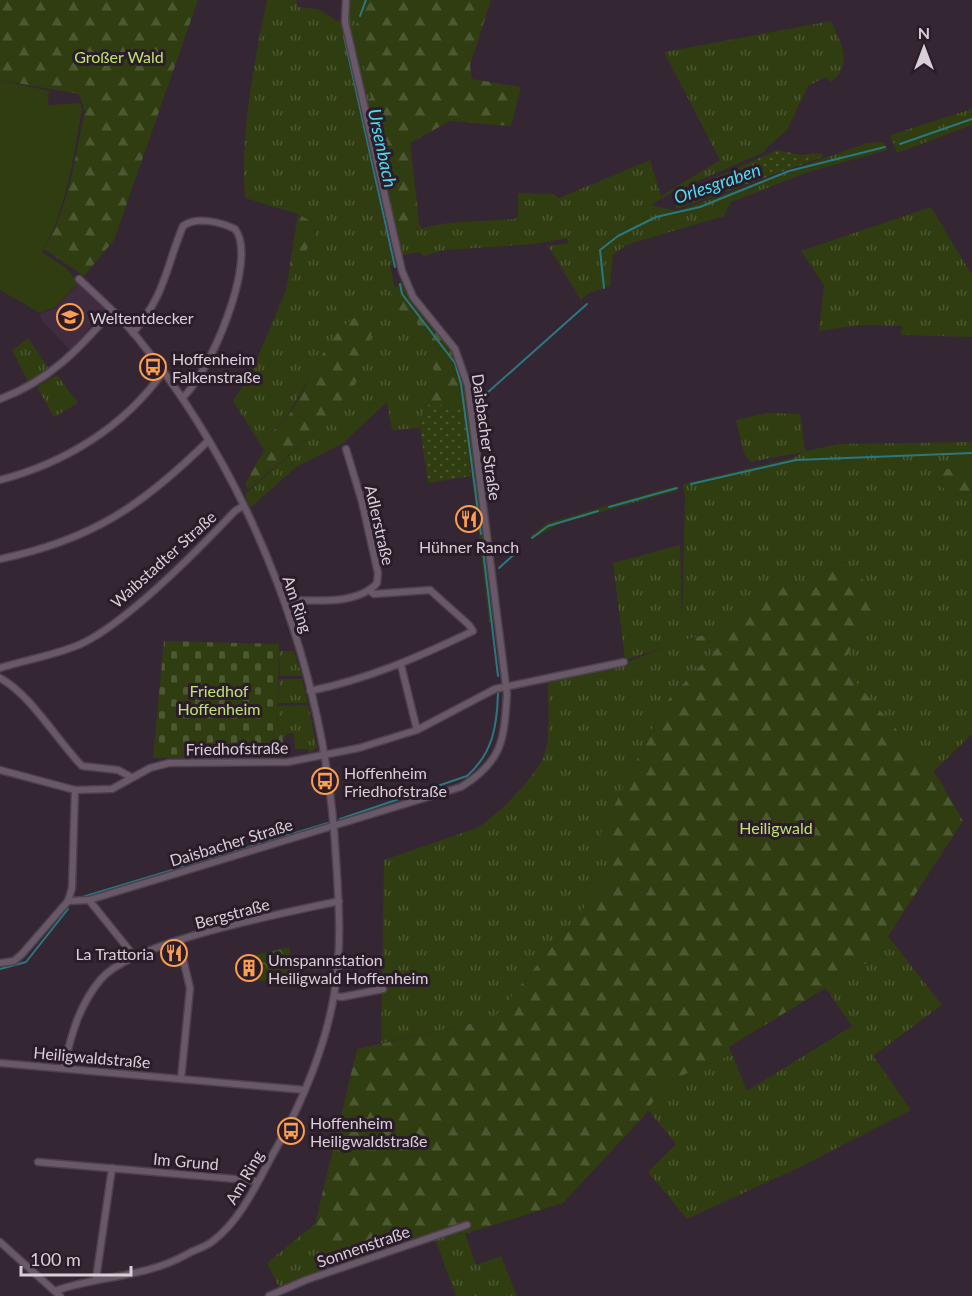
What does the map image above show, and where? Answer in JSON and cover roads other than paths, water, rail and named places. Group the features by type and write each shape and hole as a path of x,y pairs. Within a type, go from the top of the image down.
{"street":[{"name":"Daisbacher Straße","path":"68,901 76,903 89,900 461,787 489,767 505,729 506,686 468,386 454,349 413,297 402,271 345,22 346,0"},
{"path":"133,333 150,312 164,286 183,226 191,222 212,222 235,229 240,239 240,253 232,303 223,331 202,374 193,389 182,398"},
{"name":"Am Ring","path":"57,1294 96,1279 163,1265 212,1243 240,1214 305,1090 334,996 339,901 334,826 324,754 310,691 284,600 243,506 182,398 133,333 79,279"},
{"path":"0,399 37,382 60,367 77,352 112,311"},
{"path":"0,480 28,472 82,448 144,398 163,372"},
{"path":"0,559 53,546 106,523 151,494 208,441"},
{"name":"Adlerstraße","path":"346,448 362,502 378,573 377,583 370,591"},
{"name":"Waibstadter Straße","path":"0,668 65,649 93,637 152,591 234,511 243,506"},
{"path":"284,600 319,600 361,596 370,591 374,594 430,590 473,631 401,665 350,683 310,691"},
{"path":"506,686 624,662"},
{"path":"401,665 417,730"},
{"path":"0,678 18,688 57,739 82,766 118,770 132,777"},
{"name":"Friedhofstraße","path":"0,770 75,790 112,789 132,777 169,763 288,762 359,748 417,730 495,689 506,686"},
{"path":"0,963 14,961 22,954 68,901 72,888 75,790"},
{"path":"89,900 134,956"},
{"name":"Bergstraße","path":"64,1067 72,1031 85,1002 102,978 134,956 233,925 339,901"},
{"path":"179,942 190,988 181,1079"},
{"path":"334,996 342,997 383,989"},
{"name":"Heiligwaldstraße","path":"0,1063 305,1090"},
{"name":"Im Grund","path":"38,1162 258,1180"},
{"path":"96,1279 112,1168"},
{"name":"Sonnenstraße","path":"269,1296 306,1280 467,1225"},
{"path":"0,1242 57,1294"}],"waterway":[{"name":"Ursenbach","path":"360,16 366,0"},
{"name":"Ursenbach","path":"344,36 395,267"},
{"name":"Orlesgraben","path":"900,144 972,119"},
{"name":"Orlesgraben","path":"604,288 600,250 618,236 656,217 700,207 789,171 885,147"},
{"path":"400,284 402,294 455,363 461,384 481,534"},
{"name":"Orlesgraben","path":"478,401 587,304"},
{"path":"691,484 796,460 972,453"},
{"path":"609,507 677,488"},
{"path":"532,538 548,526 598,511"},
{"path":"482,542 498,676"},
{"path":"499,568 519,550"},
{"path":"340,819 467,776 483,758 492,738 498,693"},
{"path":"79,898 328,823"},
{"path":"0,969 26,962 68,909"}],"place":[{"name":"Weltentdecker","path":"70,317"},
{"name":"Hoffenheim Falkenstraße","path":"153,367"},
{"name":"Hühner Ranch","path":"469,519"},
{"name":"Hoffenheim Friedhofstraße","path":"325,781"},
{"name":"La Trattoria","path":"174,953"},
{"name":"Umspannstation Heiligwald Hoffenheim","path":"249,968"},
{"name":"Hoffenheim Heiligwaldstraße","path":"291,1131"}],"park label":[{"name":"Großer Wald","path":"119,56"},
{"name":"Friedhof Hoffenheim","path":"219,699"},
{"name":"Heiligwald","path":"776,827"}]}
